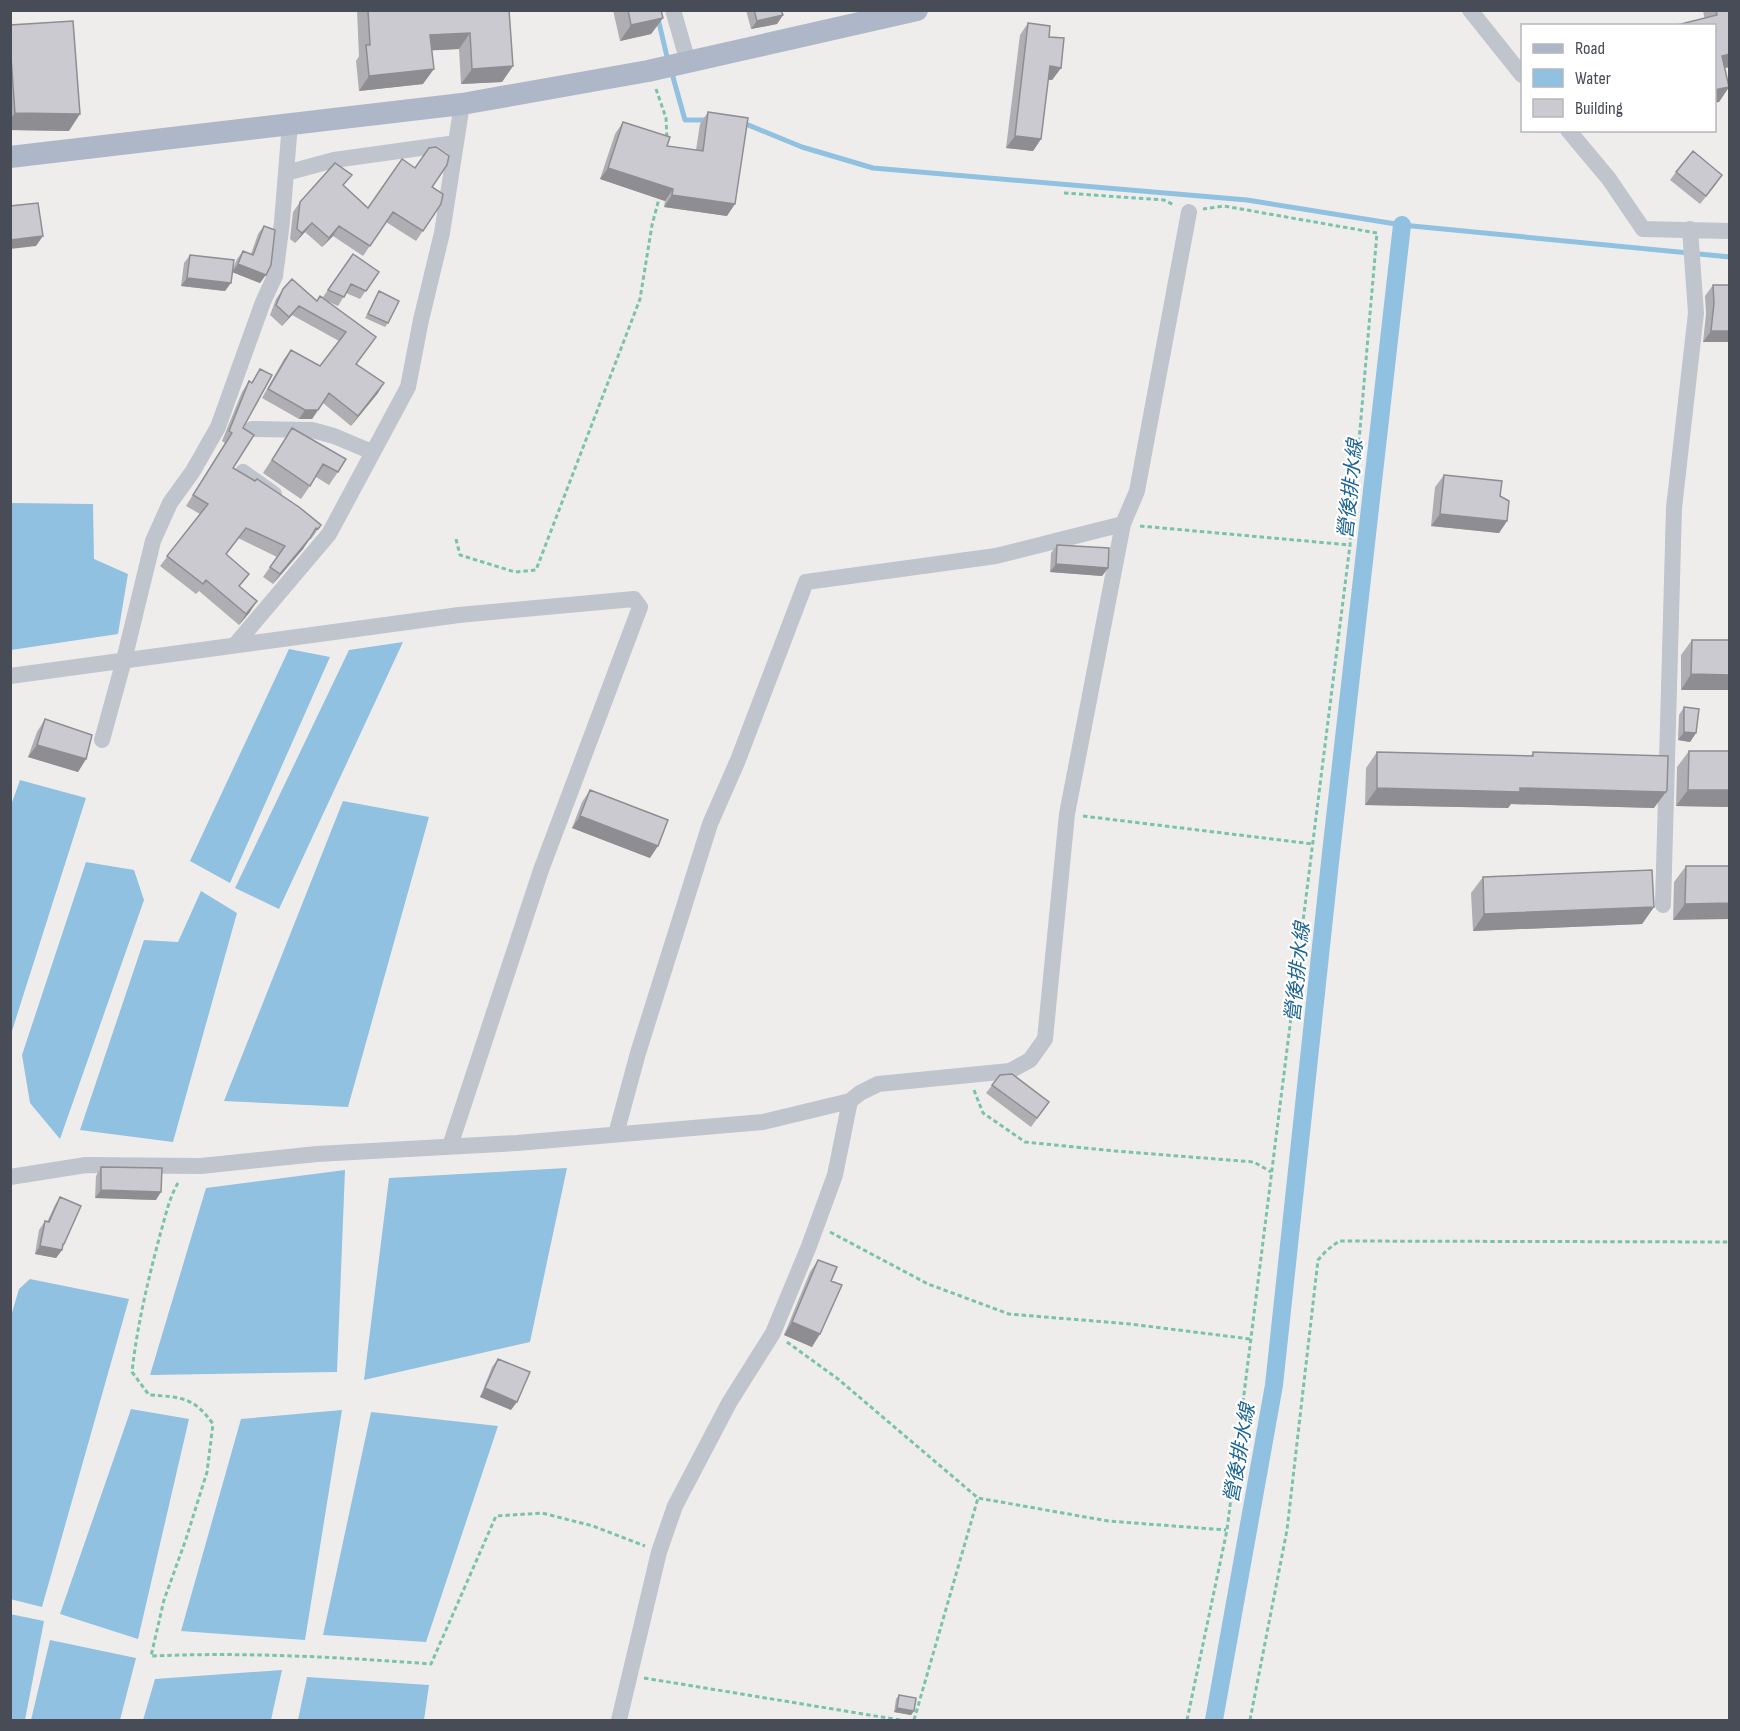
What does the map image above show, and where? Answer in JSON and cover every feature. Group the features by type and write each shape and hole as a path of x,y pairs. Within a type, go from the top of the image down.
{"main road":[{"path":"10,157 462,104 648,71 917,10"}],"lane":[{"path":"673,10 688,62"},
{"path":"1470,10 1521,74"},
{"path":"235,645 329,534 408,387 442,233 462,104"},
{"path":"102,740 153,541 170,503 193,471 218,427 263,302 275,276 290,123"},
{"path":"1570,132 1609,179 1643,229 1691,237 1730,231"},
{"path":"286,173 334,160 456,143"},
{"path":"10,1178 86,1165 201,1166 317,1154 764,1122 850,1101 878,1084 1010,1071 1030,1060 1045,1039 1067,813 1123,525 1137,491 1189,212"},
{"path":"1663,905 1674,508 1696,313 1691,237"},
{"path":"252,429 312,430 334,436 372,452"},
{"path":"243,472 290,504"},
{"path":"313,521 329,534"},
{"path":"616,1134 638,1053 710,824 738,760 806,582 996,556 1123,525"},
{"path":"10,676 530,608 633,599 640,608 542,870 450,1146"},
{"path":"620,1720 659,1552 675,1506 729,1403 773,1333 835,1175 850,1101"}],"path":[{"path":"648,71 660,96 666,118 666,149"},
{"path":"1064,193 1164,200 1189,212 1224,206 1377,233 1350,545 1227,1530 1187,1720"},
{"path":"456,539 460,555 515,572 536,570 640,299 652,225 660,194"},
{"path":"1123,525 1350,545"},
{"path":"1067,813 1313,844"},
{"path":"968,1075 983,1113 1025,1142 1254,1162 1271,1172"},
{"path":"201,1166 177,1184 154,1256 135,1343 132,1372 149,1395 179,1396 203,1410 213,1424 207,1472 164,1600 151,1656 210,1653 311,1656 431,1664 496,1515 542,1513 592,1526 659,1552"},
{"path":"817,1225 928,1284 1009,1314 1130,1324 1250,1339"},
{"path":"1250,1720 1287,1530 1318,1260 1326,1251 1339,1241 1730,1242"},
{"path":"773,1333 838,1379 978,1498 1108,1521 1227,1530"},
{"path":"914,1720 978,1498"},
{"path":"630,1676 900,1720"}],"water":[{"path":"11,503 93,504 94,559 128,574 118,634 11,650"},
{"path":"403,642 279,909 235,888 349,650"},
{"path":"289,649 330,657 230,883 190,861"},
{"path":"20,780 86,798 11,1034 10,808"},
{"path":"343,801 429,817 348,1107 224,1101"},
{"path":"86,862 134,870 144,900 60,1139 30,1103 22,1055"},
{"path":"201,891 237,913 173,1142 80,1130 144,940 178,942"},
{"path":"567,1168 530,1342 364,1380 389,1178"},
{"path":"345,1170 337,1372 150,1375 206,1188"},
{"path":"30,1279 129,1299 42,1607 10,1599 11,1316 19,1289"},
{"path":"131,1409 189,1419 138,1639 60,1614"},
{"path":"342,1410 305,1640 181,1631 241,1419"},
{"path":"371,1412 498,1426 426,1642 323,1635"},
{"path":"10,1614 44,1621 25,1720 11,1720"},
{"path":"50,1640 136,1658 120,1720 31,1720"},
{"path":"282,1670 271,1720 143,1720 155,1679"},
{"path":"307,1677 429,1685 424,1720 298,1720"}],"building":[{"path":"368,10 509,10 513,66 472,69 470,33 430,35 434,69 369,76 366,45 370,45"},
{"path":"628,10 661,10 663,18 631,25"},
{"path":"754,10 781,10 783,15 757,21"},
{"path":"1716,10 1730,10 1730,54 1722,56 1729,87 1716,90 1716,24 1681,24 1717,15"},
{"path":"73,21 80,114 15,113 10,25"},
{"path":"1028,23 1050,26 1049,37 1064,38 1061,68 1050,66 1041,139 1015,136"},
{"path":"708,112 748,118 735,204 672,195 673,189 608,168 623,122 670,137 667,146 703,151"},
{"path":"436,147 449,156 447,165 432,187 443,194 441,204 423,231 393,212 370,246 339,226 329,238 312,223 302,233 297,229 300,202 335,163 352,175 343,185 368,208 402,159 415,168 429,148"},
{"path":"1693,151 1722,175 1706,196 1676,172"},
{"path":"38,203 43,236 10,240 10,206"},
{"path":"264,226 275,230 271,265 266,275 238,264 243,251 253,255"},
{"path":"353,254 379,272 366,291 351,284 344,297 328,290"},
{"path":"190,255 234,260 231,283 187,278"},
{"path":"292,279 317,301 320,296 376,337 356,364 384,383 358,416 329,393 318,410 305,410 268,389 291,350 320,366 346,332 299,306 289,317 276,305 283,289"},
{"path":"1713,285 1730,285 1730,331 1711,331"},
{"path":"379,291 399,301 388,323 368,314"},
{"path":"260,369 272,375 243,428 254,435 233,468 255,481 257,479 321,525 318,529 316,528 280,574 270,567 285,546 246,528 226,554 249,574 239,586 257,601 246,614 206,580 203,584 167,556 208,504 193,495 232,433 229,431 249,381 252,383"},
{"path":"292,428 346,459 338,472 323,464 310,486 272,460"},
{"path":"1444,475 1502,481 1500,496 1509,501 1507,521 1440,514"},
{"path":"1057,545 1109,548 1108,568 1056,564"},
{"path":"1692,640 1730,640 1730,675 1691,674"},
{"path":"1684,707 1699,709 1696,733 1684,732"},
{"path":"45,719 92,735 86,759 37,745"},
{"path":"1689,751 1730,751 1730,790 1688,790"},
{"path":"1377,752 1533,756 1533,752 1668,756 1667,790 1666,792 1520,788 1520,792 1377,788"},
{"path":"590,790 668,820 658,846 580,816"},
{"path":"1686,866 1730,866 1730,903 1685,904"},
{"path":"1652,870 1654,907 1484,914 1483,877"},
{"path":"1012,1074 1049,1102 1037,1118 992,1085 1000,1075"},
{"path":"101,1167 162,1168 161,1192 101,1190"},
{"path":"60,1197 81,1206 62,1250 40,1246 45,1221 49,1222"},
{"path":"818,1260 837,1267 831,1281 842,1285 820,1334 792,1322"},
{"path":"498,1359 530,1372 517,1402 485,1388"},
{"path":"899,1695 916,1698 914,1711 897,1708"}],"waterway":[{"path":"656,10 668,61"},
{"path":"671,70 685,120 708,120"},
{"path":"741,122 802,147 873,168 1247,200 1402,225 1730,257"},
{"name":"營後排水線","path":"1214,1720 1274,1385 1402,225"}]}
